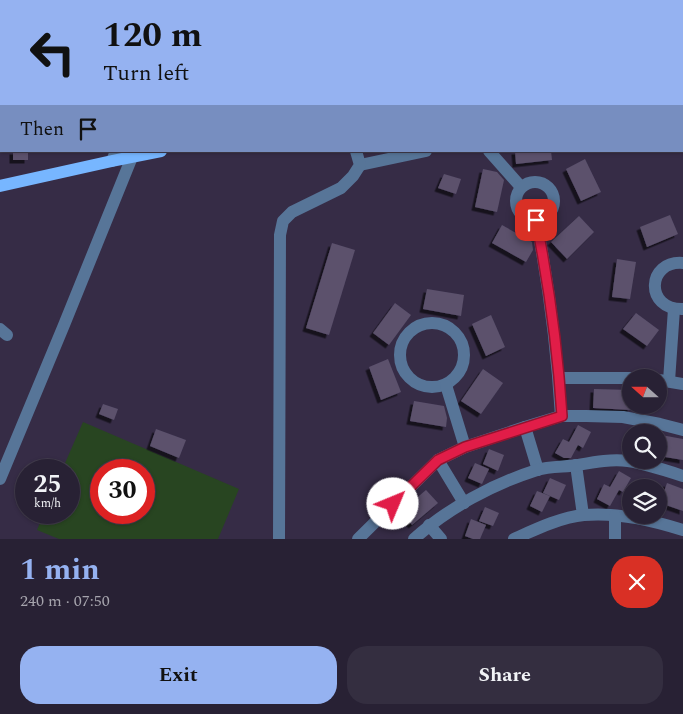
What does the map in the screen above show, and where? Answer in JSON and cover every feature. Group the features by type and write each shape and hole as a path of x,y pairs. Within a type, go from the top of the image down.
{"main road":[{"path":"0,186 114,156 132,157 155,152"}],"street":[{"path":"280,539 280,235 283,221 292,212 341,188 353,176 360,164 356,152"},
{"path":"360,164 421,152"},
{"path":"490,152 522,187"},
{"path":"0,479 132,157"},
{"path":"535,181 549,186 555,200 554,208 549,214 536,220 528,219 522,215 516,201 522,187 535,181"},
{"path":"536,220 544,261 562,416"},
{"path":"666,369 678,309 665,306 659,300 655,291 655,282 658,274 664,267 672,263 683,264"},
{"path":"432,322 444,325 455,331 462,342 465,354 463,367 456,378 446,385 433,388 421,386 410,379 402,369 400,356 402,344 409,333 419,325 432,322"},
{"path":"559,378 622,378"},
{"path":"668,381 683,384"},
{"path":"446,385 465,447"},
{"path":"358,539 438,460 465,447 562,416 623,417 683,430"},
{"path":"525,427 538,470"},
{"path":"438,460 464,503"},
{"path":"414,539 429,525 464,503 500,485 538,470 602,461 626,461 651,465 683,476"},
{"path":"576,465 583,515"},
{"path":"514,539 542,526 583,515 636,518 683,530"},
{"path":"615,516 615,539"},
{"path":"429,525 441,539"}],"green space":[{"path":"83,422 239,489 218,539 59,539 37,530 39,524 80,524 80,459 67,459"}],"building":[{"path":"13,152 28,152 28,160 13,160"},
{"path":"515,152 551,152 552,160 516,164"},
{"path":"585,159 601,192 581,201 566,169"},
{"path":"483,169 497,172 504,180 497,212 475,207"},
{"path":"444,174 461,179 456,194 438,188"},
{"path":"670,215 678,234 647,247 640,227"},
{"path":"579,216 594,232 567,259 551,242"},
{"path":"502,225 532,242 533,250 526,262 492,243"},
{"path":"332,243 355,250 329,335 306,328"},
{"path":"617,259 636,262 630,299 612,297"},
{"path":"427,289 464,295 461,316 423,309"},
{"path":"395,303 411,315 389,345 373,333"},
{"path":"636,313 659,330 647,346 623,329"},
{"path":"491,315 505,347 486,356 472,324"},
{"path":"388,359 401,392 381,400 369,367"},
{"path":"483,369 503,383 481,414 461,401"},
{"path":"594,389 622,390 622,410 593,408"},
{"path":"414,401 444,406 447,418 446,427 410,421"},
{"path":"103,404 118,409 114,420 99,414"},
{"path":"578,425 591,432 583,448 578,445 571,458 564,458 555,453 563,439 569,442"},
{"path":"156,429 186,440 179,458 150,446"},
{"path":"667,436 683,439 683,460 667,457"},
{"path":"489,449 504,455 498,471 483,464"},
{"path":"475,463 489,469 482,484 468,478"},
{"path":"619,471 631,478 622,479 622,492 619,490 610,506 597,499 604,484 610,487"},
{"path":"550,478 566,485 559,500 543,493"},
{"path":"667,483 683,489 683,511 667,505"},
{"path":"426,490 438,503 412,525 401,511"},
{"path":"537,491 550,496 542,512 530,506"},
{"path":"485,507 499,513 493,526 479,521"},
{"path":"471,519 486,525 480,539 465,536"}],"route":[{"path":"393,504 438,460 465,447 562,416 544,261 536,220"}]}
